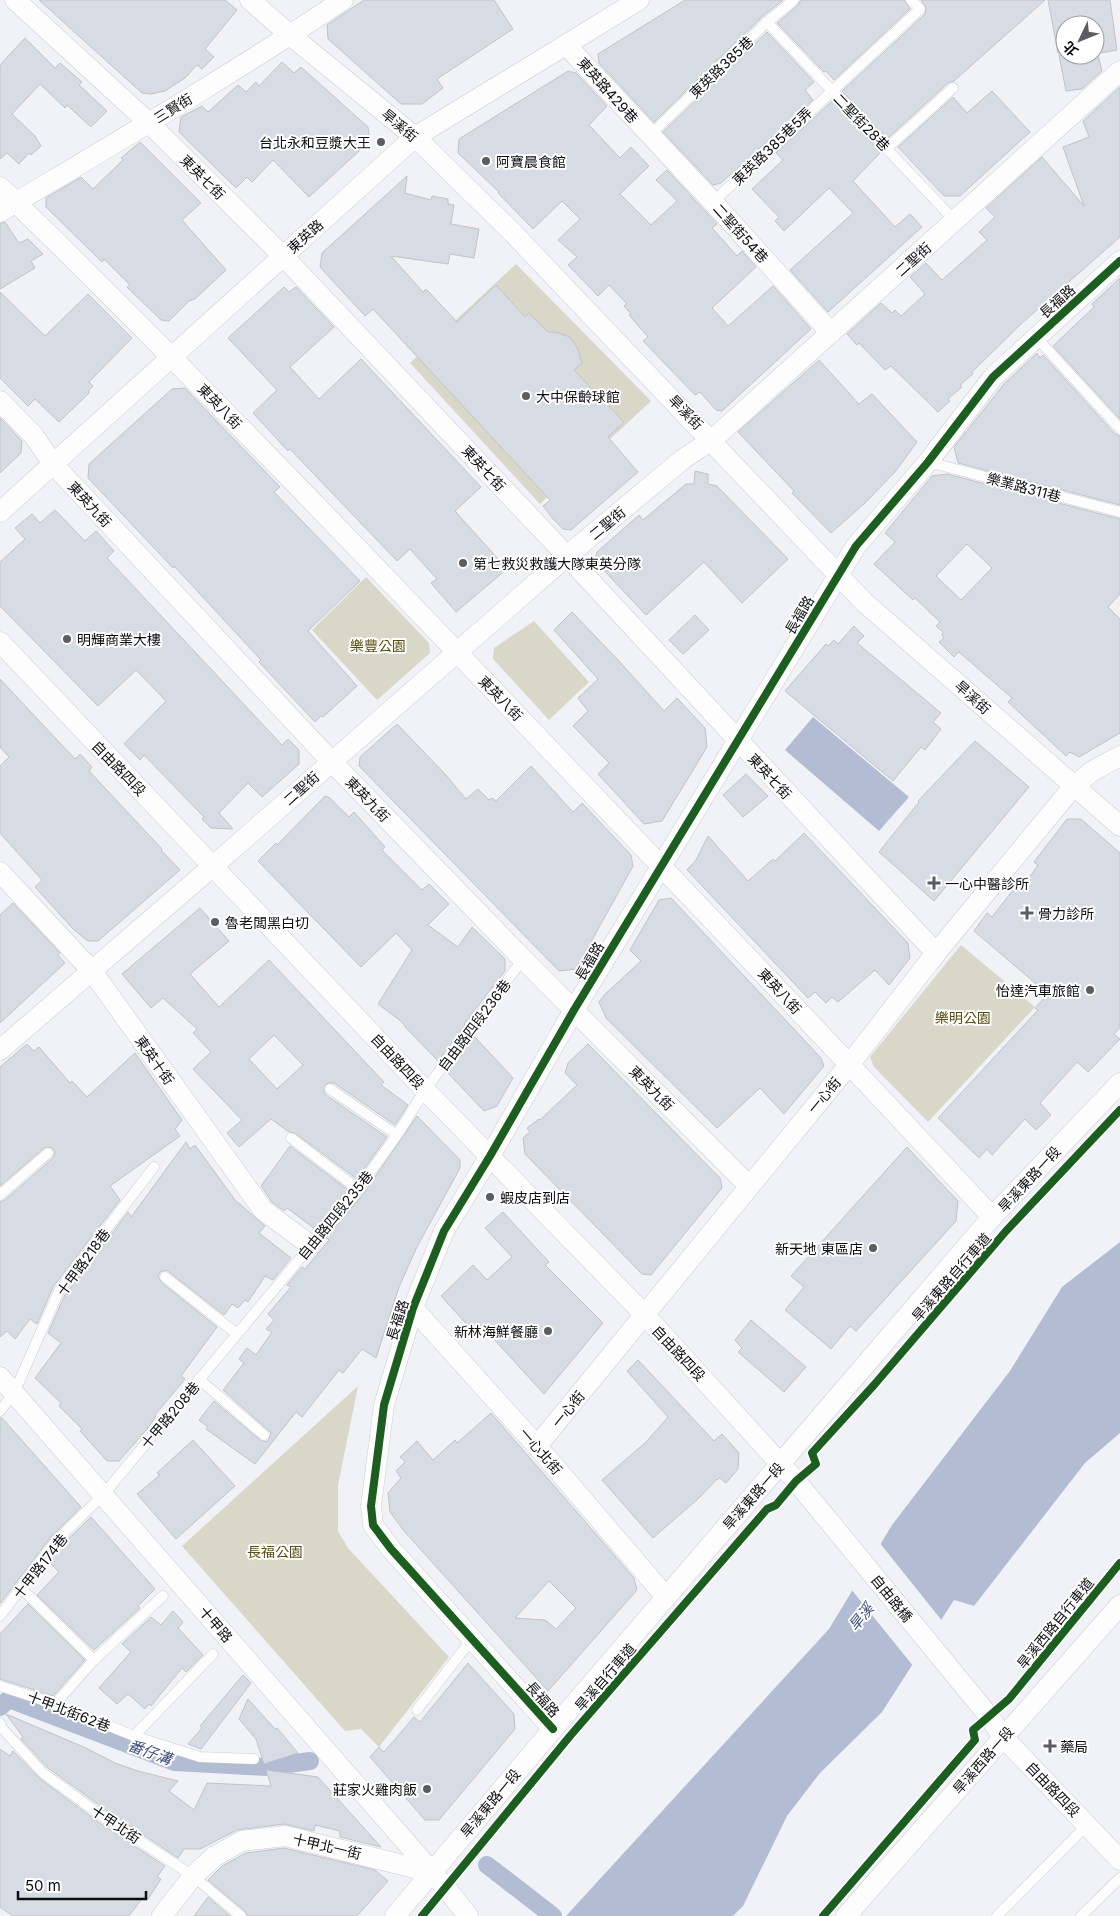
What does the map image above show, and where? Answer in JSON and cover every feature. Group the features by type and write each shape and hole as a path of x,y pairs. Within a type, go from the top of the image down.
{"street":[{"name":"東英七街","path":"15,0 149,123 283,256 567,556 737,741 936,952"},
{"name":"旱溪街","path":"250,0 290,36 416,137 512,231 839,573 864,602 1073,787 1120,826"},
{"name":"三賢街","path":"8,207 290,36 343,0"},
{"name":"東英路","path":"0,512 416,137 639,0"},
{"name":"東英路429巷","path":"566,45 650,136"},
{"name":"二聖街","path":"0,1050 567,556 683,459 712,440 1120,71"},
{"name":"二聖街54巷","path":"650,136 713,202 831,333"},
{"name":"東英八街","path":"0,187 8,207 172,358 457,652 992,1217"},
{"name":"長福路","path":"553,1729 391,1549 373,1524 371,1506 384,1405 413,1308 444,1231 490,1156 574,1010 856,546 928,462 994,377 1120,261"},
{"name":"東英九街","path":"0,401 34,436 53,464 331,761 523,959 748,1186"},
{"name":"自由路四段","path":"0,642 425,1090 644,1314 796,1481"},
{"name":"一心街","path":"537,1446 849,1065 936,952 1073,787 1091,772 1120,756"},
{"name":"東英十街","path":"0,872 92,971 263,1210 310,1246"},
{"name":"旱溪東路一段","path":"395,1916 992,1217 1120,1083"},
{"name":"一心北街","path":"413,1308 537,1446 666,1597"},
{"name":"十甲路","path":"0,1377 462,1908"},
{"name":"自由路橋","path":"796,1481 988,1715"},
{"name":"旱溪西路一段","path":"846,1916 1120,1605"},
{"name":"自由路四段","path":"988,1715 1003,1737 1120,1860"},
{"name":"十甲北一街","path":"162,1916 193,1876 216,1856 242,1841 285,1836 431,1872"}],"lane":[{"name":"東英路385巷","path":"650,136 768,22 794,0"},
{"path":"831,90 920,9 911,0"},
{"name":"二聖街28巷","path":"768,22 955,221"},
{"path":"887,148 953,88"},
{"name":"東英路385巷5弄","path":"713,202 831,90"},
{"path":"1036,337 1120,429"},
{"name":"樂業路311巷","path":"928,462 1120,512"},
{"name":"自由路四段236巷","path":"425,1090 523,959"},
{"path":"330,1089 397,1135"},
{"name":"自由路四段235巷","path":"237,1334 358,1190 397,1135 425,1090"},
{"path":"291,1138 358,1190"},
{"path":"0,1195 48,1153"},
{"name":"十甲路218巷","path":"0,1412 14,1393 59,1291 154,1167"},
{"path":"165,1277 237,1334"},
{"name":"十甲路208巷","path":"103,1495 237,1334"},
{"path":"199,1379 264,1435"},
{"name":"十甲路174巷","path":"0,1616 22,1589 55,1542 103,1495"},
{"path":"22,1589 94,1660"},
{"path":"55,1704 94,1660 163,1596"},
{"path":"417,1710 472,1639"},
{"path":"134,1736 213,1654"},
{"name":"十甲北街62巷","path":"0,1686 55,1704 134,1736 200,1756 254,1759"},
{"name":"十甲北街","path":"0,1723 1,1727 43,1773 102,1816 193,1876 241,1916"},
{"path":"997,1916 1088,1825"},
{"path":"1081,1916 1120,1878"}],"green space":[{"name":"大中保齡球館","path":"516,264 651,401 540,504 410,363"},
{"name":"樂豐公園","path":"366,577 429,643 430,653 377,700 312,630"},
{"path":"534,621 589,682 549,720 493,659 494,648"},
{"name":"樂明公園","path":"961,945 1035,1007 928,1122 874,1067 870,1057"},
{"name":"長福公園","path":"358,1386 338,1485 338,1531 348,1548 449,1657 379,1747 361,1729 345,1731 182,1546"}],"water":[{"path":"813,717 909,797 879,831 785,750"},
{"name":"旱溪","path":"1120,1242 1120,1433 1085,1463 974,1606 954,1600 882,1712 820,1773 787,1816 743,1906 733,1916 566,1916 829,1629 892,1525 1010,1371 1062,1287"}],"pier":[{"path":"879,1542 943,1622 914,1667 851,1589"}],"building":[{"path":"39,0 225,0 237,10 205,49 214,57 202,69 197,65 185,78 165,91 151,94 142,93"},
{"path":"364,0 494,0 513,29 437,79 443,88 422,104 401,104 328,39 327,25"},
{"path":"685,0 783,0 762,17 654,122 599,63 598,54"},
{"path":"801,0 904,0 910,9 834,80 777,23 798,5"},
{"path":"921,0 1045,0 954,81 948,83 887,139 842,91 925,14 926,7"},
{"path":"1048,0 1110,0 1117,50 1105,52 1105,15 1055,15 1055,37"},
{"path":"767,32 814,82 805,90 813,100 721,183 713,185 663,132"},
{"path":"25,38 55,68 60,63 82,82 79,85 107,111 91,127 67,105 65,108 40,84 12,114 35,136 41,146 31,155 29,153 19,164 7,153 0,159 0,65"},
{"path":"282,62 294,73 301,67 368,127 370,141 309,197 273,160 252,182 247,177 236,188 179,132 181,117 202,106 208,112 238,85 246,92 256,82 259,86"},
{"path":"1061,65 1100,65 1102,71 1082,89 1066,91"},
{"path":"568,71 576,73 607,106 589,125 620,158 631,147 649,166 620,194 651,225 677,201 656,180 667,170 717,224 712,228 737,256 742,251 756,267 712,308 728,326 773,286 811,329 722,411 716,410 700,392 695,395 643,341 648,337 629,315 631,314 624,306 627,304 609,285 598,296 568,265 577,257 558,240 580,219 562,201 533,229 499,192 458,153 459,139"},
{"path":"1120,87 1120,237 1021,324 972,372 973,374 960,385 962,387 948,399 950,401 938,412 891,366 885,370 859,343 857,345 847,334 881,303 892,313 895,310 901,316 925,294 910,277 926,263 942,280 987,240 979,232 995,217 986,208 1042,157 1084,206 1063,147 1089,137 1083,121"},
{"path":"992,91 1030,132 960,196 944,196 898,147 953,97 967,113"},
{"path":"832,101 881,152 853,181 895,227 910,214 922,227 828,312 790,270 853,213 829,188 784,231 775,221 779,217 752,189 783,160 776,153"},
{"path":"140,142 201,203 182,220 226,270 195,299 189,301 169,321 161,320 127,287 130,285 104,259 102,262 46,207 46,198 81,177 93,189 123,160 121,158"},
{"path":"407,176 405,193 431,200 432,196 448,199 448,204 454,205 451,224 479,229 474,258 450,254 448,264 391,256 423,292 426,289 457,322 496,285 525,317 529,313 548,332 556,332 570,337 578,349 582,363 574,370 624,422 608,437 638,472 571,530 563,529 553,519 543,506 550,500 373,309 365,316 320,267 322,253"},
{"path":"5,222 19,243 28,239 43,254 31,261 35,268 0,289 0,224"},
{"path":"1120,278 1120,419 1053,346 1094,307 1092,304"},
{"path":"284,287 289,292 296,287 334,327 290,367 319,399 361,359 481,487 455,511 507,569 456,612 431,583 437,579 410,549 397,561 253,413 277,390 228,338"},
{"path":"0,292 45,336 88,294 132,338 89,382 93,386 89,393 59,422 35,399 28,406 0,378"},
{"path":"1037,353 1040,358 1043,355 1115,434 1120,436 1120,505 958,463 954,447 1004,384"},
{"path":"819,360 859,404 872,394 917,442 895,472 865,503 831,533 792,493 794,491 738,432"},
{"path":"185,388 280,487 274,492 360,581 308,631 357,686 315,722 259,662 261,660 174,566 173,568 88,478 89,464 172,389"},
{"path":"0,418 22,441 21,453 0,473"},
{"path":"695,471 708,474 708,484 717,486 788,559 742,603 704,562 646,615 595,561 597,552 639,515 643,520 686,484 694,484"},
{"path":"947,474 1120,519 1120,594 1108,607 1120,619 1120,733 1079,757 1070,752 1066,756 1008,702 1012,698 959,652 954,657 939,642 944,638 943,632 936,626 940,622 915,598 913,600 874,564 895,542 885,533 932,476","holes":["967,544 992,568 961,600 936,576"]},
{"path":"55,510 85,541 96,531 114,551 107,558 282,745 288,739 299,750 299,764 262,797 248,783 219,813 233,829 211,828 202,819 204,817 144,755 140,760 124,744 166,701 136,670 98,706 0,606 0,562 25,539 15,528 32,514 40,523"},
{"path":"572,612 664,711 677,698 705,728 707,747 662,821 644,824 598,774 609,763 573,726 588,711 578,698 598,679 554,630"},
{"path":"695,615 709,630 683,654 669,640"},
{"path":"854,626 864,636 857,643 941,713 933,722 941,729 925,750 921,747 893,781 785,691 826,644 828,646 834,640 838,644"},
{"path":"0,679 75,759 80,754 92,767 89,771 180,870 98,941 88,941 74,930 35,887 42,880 0,833 0,766 9,757 0,747"},
{"path":"397,724 466,799 478,789 489,800 492,798 496,801 531,766 573,812 582,803 631,855 633,866 576,969 559,971 359,766 360,757"},
{"path":"975,741 1029,787 934,901 879,852 918,801"},
{"path":"746,774 768,796 743,817 723,795"},
{"path":"325,796 330,798 349,817 354,812 385,847 382,850 422,890 429,884 449,904 428,925 458,947 472,927 505,959 505,971 438,1061 402,1022 378,1004 412,950 396,933 361,967 258,861 276,843 277,845"},
{"path":"1067,819 1081,819 1120,853 1120,1028 1114,1034 1120,1039 1088,1072 1077,1062 1040,1103 1051,1115 1036,1130 1025,1119 992,1155 987,1149 979,1158 938,1118 1038,1010 1035,1008 1048,994 974,931 987,913 992,917 1017,885 1021,889 1038,865 1034,862"},
{"path":"804,833 908,943 910,958 889,985 875,970 838,1002 832,997 826,1003 815,992 808,998 687,870 696,860 708,836 748,881 773,859 775,861"},
{"path":"671,898 821,1058 824,1066 784,1114 760,1088 717,1128 606,1018 599,1002 604,995 641,961 630,950 659,900"},
{"path":"13,903 60,953 58,955 65,963 0,1023 0,915"},
{"path":"200,908 229,941 190,974 219,1007 269,960 384,1082 381,1085 408,1105 395,1125 334,1083 328,1083 324,1086 326,1095 387,1137 357,1179 295,1133 289,1132 271,1119 239,1147 227,1133 242,1120 193,1069 211,1052 193,1033 197,1029 163,998 151,1008 122,974","holes":["274,1035 303,1065 277,1089 249,1059"]},
{"path":"474,1036 513,1078 497,1106 484,1111 447,1072"},
{"path":"27,1044 34,1051 39,1047 70,1083 72,1081 87,1097 135,1053 182,1120 175,1129 180,1136 110,1186 120,1200 53,1287 37,1324 30,1319 15,1339 7,1331 0,1337 0,1202 5,1200 53,1158 55,1152 51,1147 44,1148 0,1186 0,1067"},
{"path":"588,1044 720,1178 722,1188 651,1275 642,1274 525,1154 523,1138 530,1132 527,1128 540,1120 577,1085 565,1073 568,1063"},
{"path":"417,1116 460,1160 460,1168 417,1247 399,1287 376,1358 362,1349 343,1373 339,1370 302,1417 296,1412 255,1464 206,1429 208,1427 199,1420 214,1401 260,1440 266,1442 269,1439 271,1433 223,1390 244,1363 239,1359 247,1348 256,1355 272,1332 266,1329 274,1320 268,1314 291,1287 287,1285 302,1267 305,1269 329,1240 326,1238 364,1193"},
{"path":"186,1142 190,1149 195,1145 235,1200 265,1226 259,1233 291,1258 273,1280 265,1276 248,1302 245,1300 238,1308 232,1304 224,1315 169,1272 166,1270 160,1272 158,1276 161,1282 217,1327 181,1376 185,1379 155,1415 148,1428 119,1461 107,1461 80,1431 82,1429 59,1406 61,1403 35,1378 61,1343 48,1333 65,1295 128,1212 131,1217"},
{"path":"290,1146 348,1190 315,1229 287,1208 284,1211 272,1202 261,1186"},
{"name":"新天地 東區店","path":"907,1147 958,1201 956,1221 856,1331 850,1326 831,1349 785,1310 804,1287 791,1276"},
{"path":"503,1212 549,1262 545,1265 603,1323 544,1394 481,1325 474,1332 441,1296 473,1265 487,1280 512,1257 485,1228"},
{"path":"751,1320 806,1367 784,1392 738,1352 742,1348 735,1340"},
{"path":"638,1360 714,1441 722,1434 739,1453 738,1469 726,1483 720,1478 716,1480 699,1498 653,1538 602,1480 646,1442 668,1417 627,1371"},
{"path":"491,1413 634,1578 637,1590 548,1691 404,1531 390,1512 388,1493 401,1478 396,1471 405,1462 400,1457 417,1441 433,1460 455,1440 457,1443","holes":["549,1581 576,1608 556,1629 545,1620 515,1618"]},
{"path":"0,1418 81,1507 50,1538 0,1604"},
{"path":"193,1440 235,1486 176,1539 137,1494 160,1475 157,1473"},
{"path":"91,1517 155,1589 138,1606 140,1608 94,1650 37,1595 59,1572 49,1562 60,1547"},
{"path":"28,1604 85,1660 53,1696 0,1679 0,1634"},
{"path":"173,1611 183,1622 178,1628 203,1655 186,1672 182,1668 151,1706 149,1704 145,1709 128,1694 117,1704 99,1688 131,1652 122,1644 151,1617 161,1625"},
{"path":"468,1663 514,1714 515,1729 439,1820 425,1820 370,1757 379,1747 384,1752 414,1717 420,1722"},
{"path":"243,1675 251,1683 201,1749 188,1744 202,1728 200,1726"},
{"path":"248,1699 275,1729 277,1728 298,1753 264,1764 256,1739 239,1719"},
{"path":"6,1714 86,1748 115,1763 178,1781 169,1791 194,1810 207,1783 271,1786 266,1770 318,1777 381,1847 340,1837 340,1831 315,1825 314,1831 284,1824 237,1830 200,1849 184,1849 178,1858 106,1810 48,1768 21,1739 23,1737"},
{"path":"0,1749 10,1756 13,1751 39,1778 98,1822 165,1866 157,1877 161,1879 148,1899 144,1896 129,1916 13,1916 0,1907"},
{"path":"284,1848 375,1870 388,1881 357,1916 248,1916 245,1911 208,1880 222,1866 246,1853"},
{"path":"208,1897 230,1916 194,1916"}],"waterway":[{"name":"番仔溝","path":"0,1707 9,1699 175,1762 266,1767 310,1761"},
{"name":"番仔溝","path":"487,1865 553,1916"}],"cycle path":[{"path":"553,1729 391,1549 373,1525 371,1506 384,1405 413,1308 444,1231 490,1156 574,1010 856,546 928,462 993,377 1120,261"},
{"name":"旱溪東路自行車道","path":"422,1916 570,1736 767,1509 776,1505 796,1481 816,1464 812,1453 874,1385 1006,1231 1120,1110"},
{"name":"旱溪西路自行車道","path":"823,1916 975,1740 973,1730 1009,1699 1120,1563"}],"place":[{"name":"台北永和豆漿大王","path":"381,142"},
{"name":"阿寶晨食館","path":"486,161"},
{"name":"大中保齡球館","path":"526,396"},
{"name":"第七救災救護大隊東英分隊","path":"463,563"},
{"name":"明輝商業大樓","path":"67,639"},
{"name":"一心中醫診所","path":"934,883"},
{"name":"骨力診所","path":"1027,913"},
{"name":"魯老闆黑白切","path":"215,922"},
{"name":"怡達汽車旅館","path":"1090,990"},
{"name":"蝦皮店到店","path":"490,1197"},
{"name":"新天地 東區店","path":"873,1248"},
{"name":"新林海鮮餐廳","path":"548,1331"},
{"name":"藥局","path":"1050,1746"},
{"name":"莊家火雞肉飯","path":"427,1789"}]}
